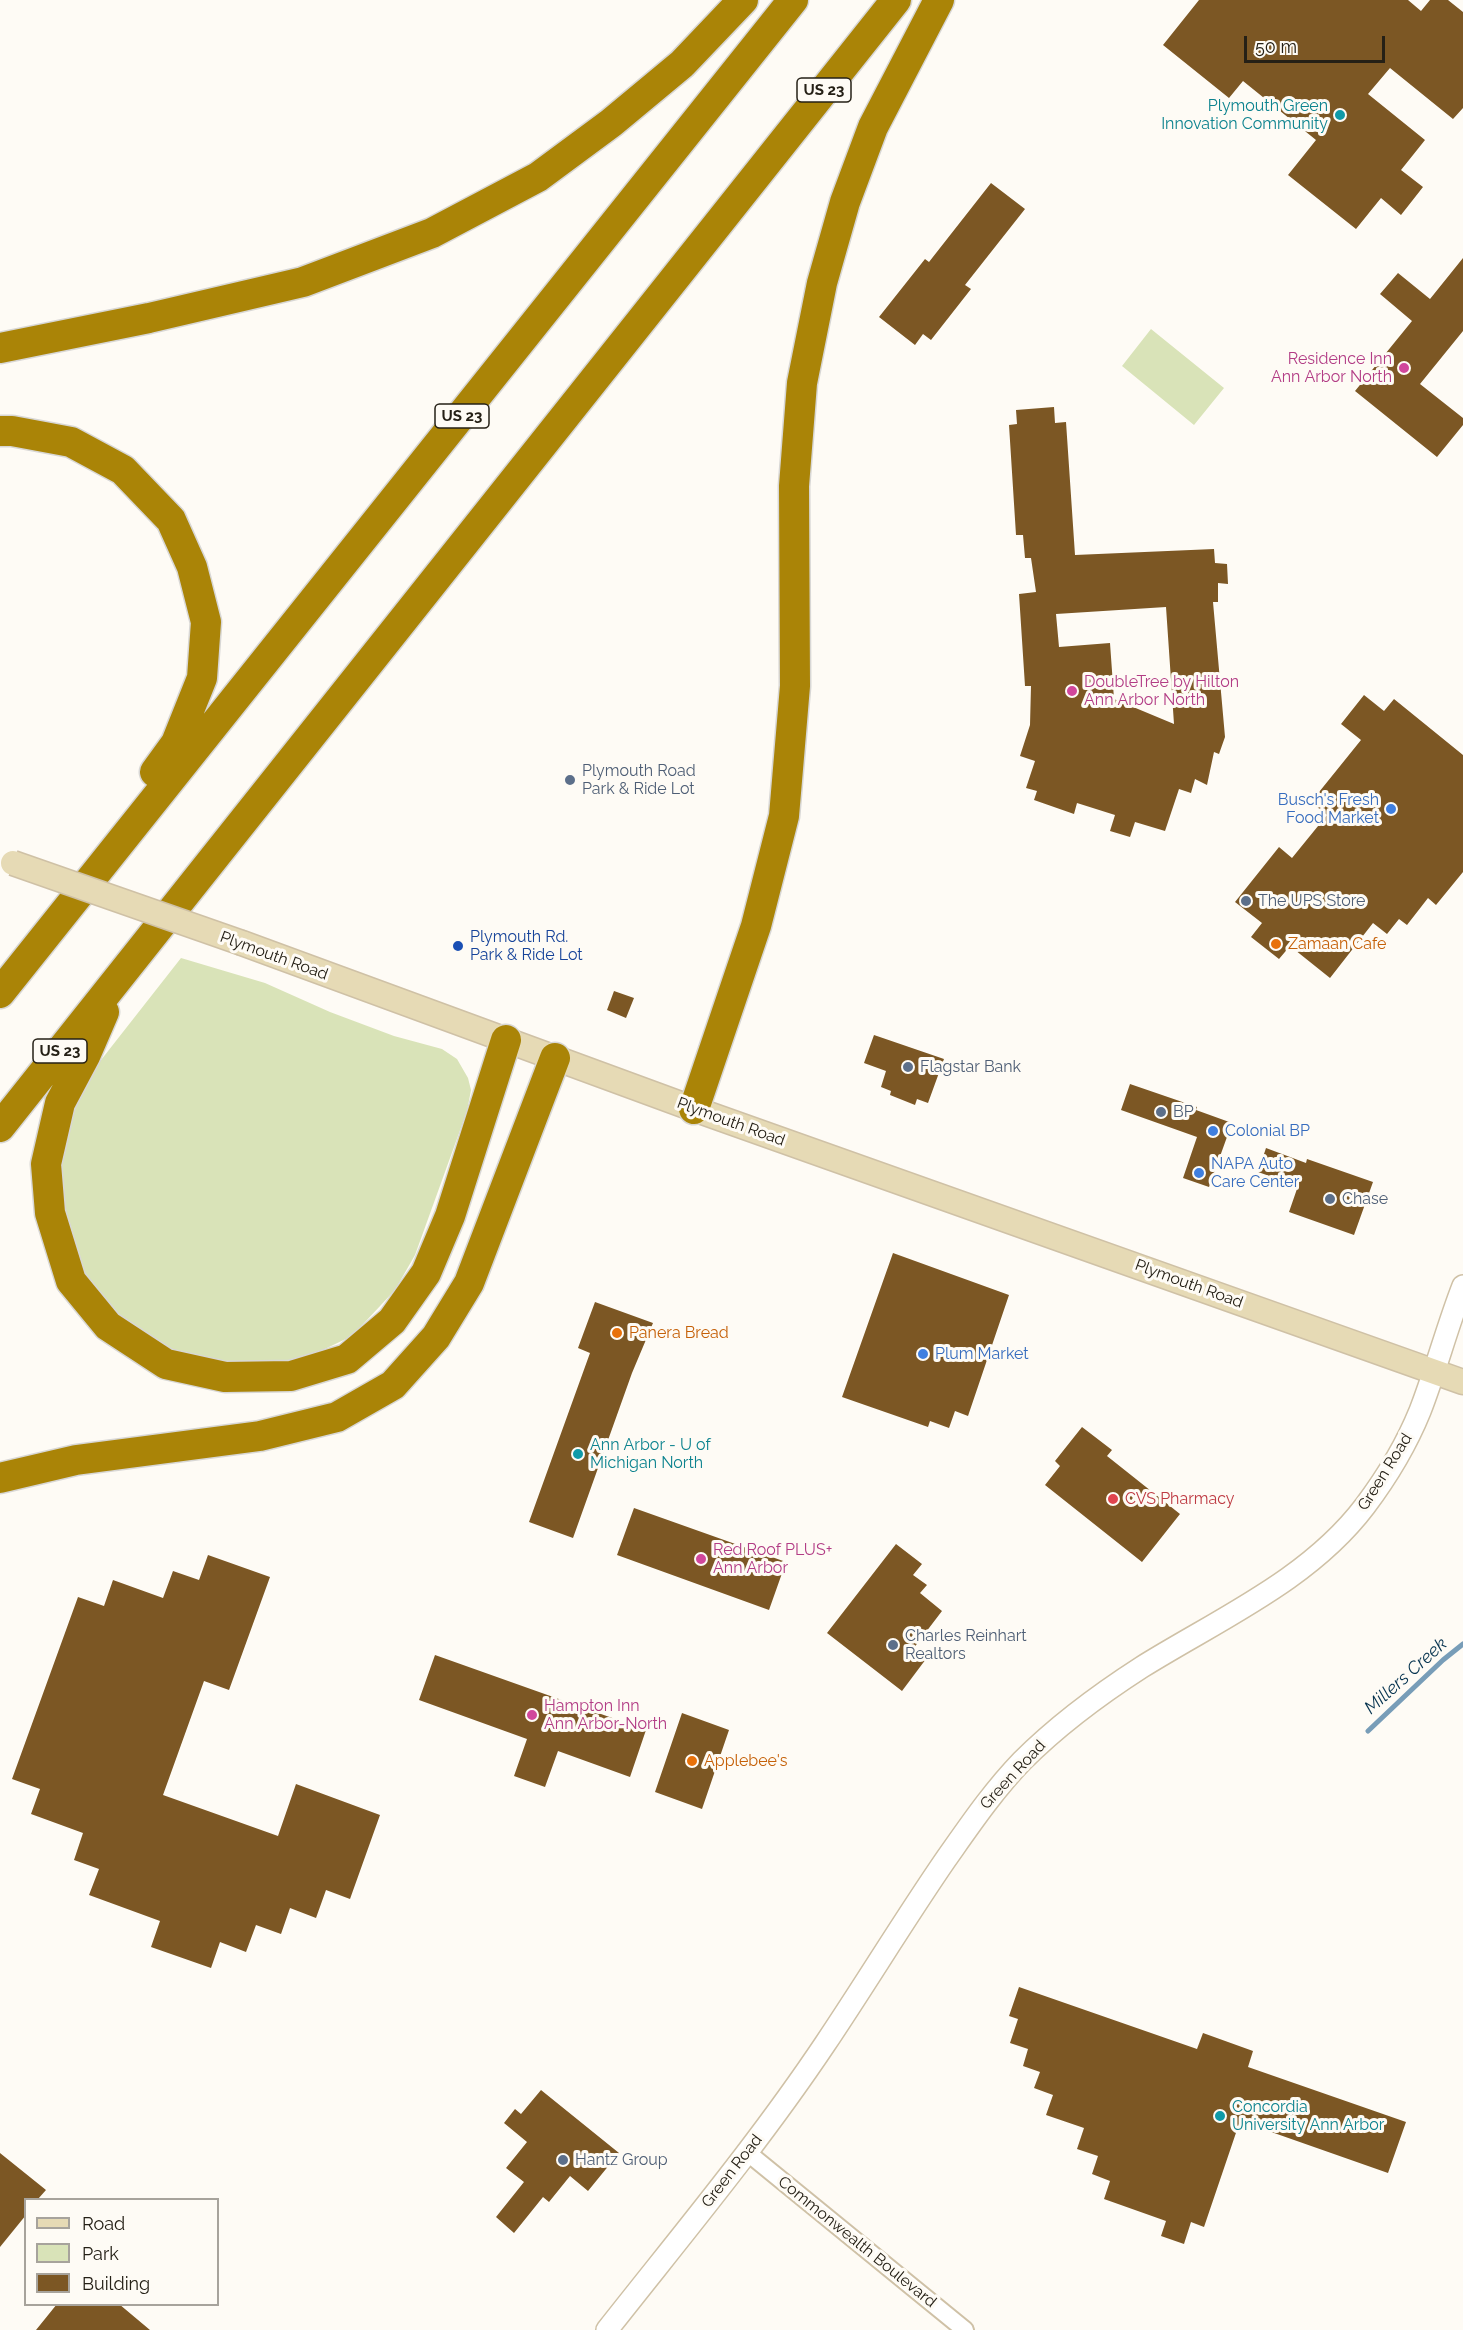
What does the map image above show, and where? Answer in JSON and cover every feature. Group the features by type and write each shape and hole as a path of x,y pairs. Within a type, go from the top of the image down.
{"highway":[{"path":"0,348 149,318 303,282 432,233 538,177 611,123 682,63 743,0"},
{"name":"US 23","path":"0,993 793,0"},
{"name":"US 23","path":"0,1126 896,0"},
{"path":"694,1108 756,926 784,816 795,686 794,486 802,383 822,283 845,202 873,127 939,0"},
{"path":"0,431 12,431 71,442 123,470 171,519 192,567 206,622 202,678 176,743 118,822 19,969"},
{"path":"120,975 85,1056 60,1103 46,1164 50,1213 71,1281 108,1326 166,1364 225,1377 291,1376 347,1359 392,1321 426,1273 450,1216 478,1121 506,1040"},
{"path":"0,1478 76,1460 260,1436 337,1417 393,1385 436,1337 470,1283 555,1058"}],"main road":[{"name":"Plymouth Road","path":"6,861 242,943 694,1108 1463,1382"}],"street":[{"name":"Green Road","path":"607,2330 748,2153 825,2045 920,1898 984,1805 1031,1753 1057,1729 1104,1693 1293,1575 1341,1535 1366,1505 1398,1454 1420,1411 1463,1286"},
{"name":"Commonwealth Boulevard","path":"748,2153 965,2330"}],"green space":[{"path":"1151,329 1224,388 1194,425 1122,366"},
{"path":"181,958 265,983 330,1012 394,1036 442,1049 457,1059 468,1078 471,1090 467,1111 415,1255 395,1290 352,1336 306,1358 246,1370 177,1353 121,1319 85,1275 64,1231 55,1176 72,1097"}],"building":[{"name":"Plymouth Green Innovation Community","path":"1199,0 1408,0 1421,11 1430,0 1448,0 1463,12 1463,108 1453,119 1390,68 1368,94 1425,140 1401,170 1423,187 1401,215 1381,198 1356,229 1288,175 1316,140 1243,81 1229,98 1163,45"},
{"path":"991,183 1025,209 965,285 971,289 931,340 923,334 915,345 879,317 925,259 929,262"},
{"name":"Residence Inn Ann Arbor North","path":"1463,258 1463,331 1420,384 1463,418 1463,425 1437,457 1355,391 1412,321 1380,294 1398,273 1430,299"},
{"name":"DoubleTree by Hilton Ann Arbor North","path":"1054,407 1055,423 1066,422 1075,555 1214,549 1215,563 1227,564 1228,584 1218,583 1218,602 1213,602 1225,737 1219,754 1214,752 1207,785 1195,779 1191,793 1179,789 1165,831 1135,822 1130,837 1110,831 1115,815 1077,803 1074,814 1034,800 1037,791 1026,788 1035,761 1020,756 1030,725 1031,686 1025,686 1019,594 1036,592 1031,558 1025,558 1023,535 1016,535 1009,425 1017,424 1016,410","holes":["1166,607 1174,724 1114,699 1110,643 1059,647 1056,614"]},
{"name":"Busch's Fresh Food Market","path":"1364,695 1384,711 1394,699 1463,755 1463,872 1436,905 1428,898 1407,925 1399,919 1387,934 1373,923 1330,978 1290,946 1279,959 1251,937 1262,923 1235,902 1279,847 1292,858 1327,815 1311,802 1361,740 1341,724"},
{"path":"614,991 634,998 626,1018 607,1010"},
{"name":"Flagstar Bank","path":"874,1035 944,1059 928,1103 917,1099 915,1105 890,1095 891,1091 881,1087 886,1071 864,1063"},
{"path":"1130,1084 1197,1107 1196,1110 1232,1123 1209,1187 1183,1178 1197,1137 1121,1110"},
{"name":"Chase","path":"1266,1148 1306,1163 1307,1159 1373,1182 1354,1235 1289,1212 1298,1186 1258,1172"},
{"name":"Plum Market","path":"893,1253 1009,1295 968,1416 955,1411 949,1428 930,1421 928,1427 842,1397"},
{"name":"Ann Arbor - U of Michigan North","path":"595,1302 653,1323 632,1373 573,1538 529,1522 590,1353 578,1348"},
{"name":"CVS Pharmacy","path":"1082,1427 1112,1450 1107,1456 1180,1514 1142,1562 1045,1485 1060,1466 1055,1461"},
{"path":"634,1508 786,1562 769,1610 617,1555"},
{"path":"896,1544 922,1564 913,1575 927,1585 920,1593 942,1611 913,1649 926,1659 902,1691 827,1633"},
{"path":"208,1555 270,1577 229,1690 204,1681 163,1795 278,1836 296,1784 380,1815 350,1899 326,1890 316,1918 290,1908 281,1934 256,1925 246,1952 220,1942 211,1968 151,1947 160,1921 89,1895 99,1869 74,1860 83,1833 31,1814 40,1789 12,1779 78,1597 104,1606 113,1580 163,1598 173,1571 199,1580"},
{"name":"Hampton Inn Ann Arbor-North","path":"435,1655 646,1730 630,1777 558,1751 545,1787 514,1776 527,1739 419,1700"},
{"name":"Applebee's","path":"682,1713 729,1730 702,1809 655,1792"},
{"name":"Concordia University Ann Arbor","path":"1019,1987 1197,2049 1203,2033 1253,2051 1248,2067 1406,2122 1388,2173 1240,2121 1204,2227 1191,2222 1184,2244 1161,2236 1166,2221 1104,2199 1110,2181 1092,2174 1098,2156 1077,2149 1084,2128 1046,2115 1053,2095 1034,2088 1040,2072 1023,2066 1028,2049 1010,2043 1018,2019 1009,2016"},
{"name":"Hantz Group","path":"541,2090 619,2153 588,2191 570,2176 549,2202 543,2197 514,2233 496,2217 524,2182 506,2168 527,2142 504,2123 515,2109 521,2114"},
{"path":"0,2153 46,2190 39,2198 24,2198 24,2217 0,2247"},
{"path":"55,2306 121,2306 150,2330 36,2330"}],"waterway":[{"name":"Millers Creek","path":"1368,1731 1463,1644"}],"place":[{"name":"Plymouth Green Innovation Community","path":"1340,115"},
{"name":"Residence Inn Ann Arbor North","path":"1404,368"},
{"name":"DoubleTree by Hilton Ann Arbor North","path":"1072,691"},
{"name":"Plymouth Road Park & Ride Lot","path":"570,780"},
{"name":"Busch's Fresh Food Market","path":"1391,809"},
{"name":"The UPS Store","path":"1246,901"},
{"name":"Zamaan Cafe","path":"1276,944"},
{"name":"Plymouth Rd. Park & Ride Lot","path":"458,946"},
{"name":"Flagstar Bank","path":"908,1067"},
{"name":"BP","path":"1161,1112"},
{"name":"Colonial BP","path":"1213,1131"},
{"name":"NAPA Auto Care Center","path":"1199,1173"},
{"name":"Chase","path":"1330,1199"},
{"name":"Panera Bread","path":"617,1333"},
{"name":"Plum Market","path":"923,1354"},
{"name":"Ann Arbor - U of Michigan North","path":"578,1454"},
{"name":"CVS Pharmacy","path":"1113,1499"},
{"name":"Red Roof PLUS+ Ann Arbor","path":"701,1559"},
{"name":"Charles Reinhart Realtors","path":"893,1645"},
{"name":"Hampton Inn Ann Arbor-North","path":"532,1715"},
{"name":"Applebee's","path":"692,1761"},
{"name":"Concordia University Ann Arbor","path":"1220,2116"},
{"name":"Hantz Group","path":"563,2160"}]}
